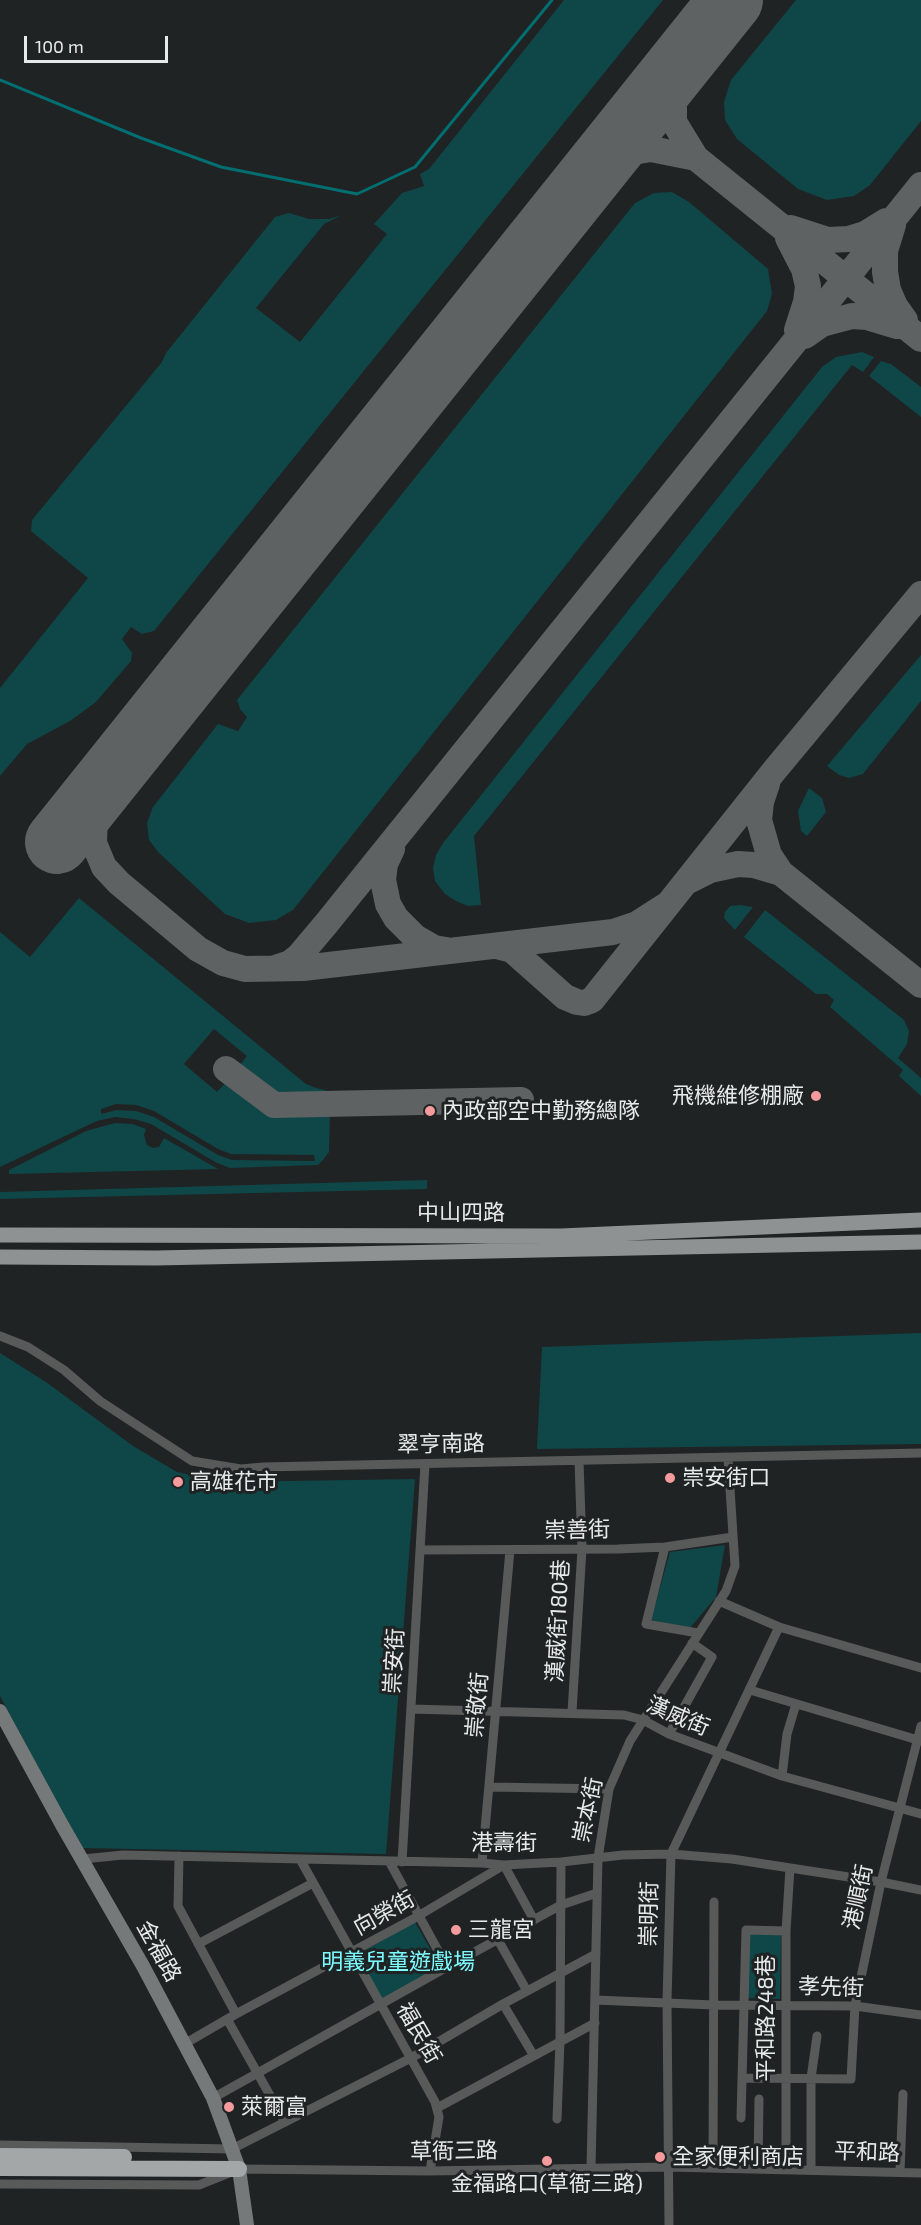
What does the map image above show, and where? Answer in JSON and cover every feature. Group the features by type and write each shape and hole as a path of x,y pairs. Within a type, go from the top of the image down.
{"highway":[{"path":"0,2156 236,2159"},
{"path":"0,2168 236,2159"}],"main road":[{"name":"中山四路","path":"0,1235 561,1236 921,1220"},
{"name":"中山四路","path":"0,1257 156,1258 921,1242"}],"street":[{"name":"翠亨南路","path":"0,1336 28,1347 64,1370 100,1401 192,1461 241,1469 921,1453"},
{"name":"崇本街","path":"591,2168 598,1858 609,1789 630,1741 726,1591 735,1566 728,1458"},
{"name":"漢威街180巷","path":"572,1712 582,1549 579,1461"},
{"name":"崇安街","path":"402,1862 425,1464"},
{"name":"崇善街","path":"420,1550 665,1547 733,1537"},
{"path":"665,1547 646,1624 698,1634"},
{"name":"崇敬街","path":"482,1863 510,1550"},
{"path":"719,1601 779,1627 921,1668"},
{"name":"崇明街","path":"669,2225 667,2001 671,1854 779,1627"},
{"path":"669,1734 712,1657 692,1643"},
{"path":"750,1690 919,1741"},
{"path":"782,1776 787,1734 796,1704"},
{"name":"漢威街","path":"411,1709 624,1715 643,1720 669,1734 782,1776 921,1814"},
{"name":"金福路","path":"0,1711 186,2043 213,2098 236,2159 247,2225"},
{"name":"港順街","path":"811,2078 851,2079 855,2006 881,1882 921,1726"},
{"path":"490,1787 609,1789"},
{"name":"港壽街","path":"83,1859 123,1855 504,1865 623,1855 671,1854 732,1859 921,1890"},
{"path":"179,1856 178,1906 198,1944 256,2074 285,2122"},
{"name":"福民街","path":"300,1859 437,2108"},
{"path":"389,1862 447,1967"},
{"path":"557,2119 561,2041 561,1862"},
{"path":"504,1865 534,1920"},
{"name":"向榮街","path":"186,2043 352,1954 504,1865"},
{"name":"平和路248巷","path":"786,2169 785,2005 790,1868"},
{"path":"198,1944 313,1883"},
{"path":"213,2098 561,1905 597,1893"},
{"path":"713,2168 714,1902"},
{"path":"741,2118 746,1930 786,1931"},
{"path":"498,1940 526,1991"},
{"path":"0,2184 200,2185 285,2122 411,2058 526,1991 596,1954"},
{"name":"孝先街","path":"595,2000 667,2001 714,2005 855,2006 921,2015"},
{"path":"503,2004 534,2056"},
{"path":"430,2171 439,2117 437,2108 595,2023"},
{"path":"811,2169 811,2078 817,2036"},
{"path":"743,2078 811,2078"},
{"path":"900,2172 903,2094"},
{"path":"758,2168 759,2099"},
{"name":"草衙三路","path":"0,2145 77,2146 430,2171 668,2167"},
{"name":"平和路","path":"668,2167 921,2173"}],"green space":[{"path":"564,0 663,0 154,631 142,634 131,627 122,639 132,653 131,661 96,702 70,721 27,744 0,776 0,688 88,578 31,531 32,520 162,362 166,353 275,217 289,213 309,219 329,219 342,215 324,224 256,308 300,342 387,234 374,224 402,193 424,186 420,174 429,169"},
{"path":"796,0 921,0 921,121 870,185 854,196 827,200 798,189 737,139 725,120 724,102 731,80"},
{"path":"672,192 689,202 768,269 772,294 767,311 293,910 276,920 249,923 225,914 159,853 149,840 147,823 153,807 218,724 238,731 247,717 240,709 237,700 635,203 654,193"},
{"path":"862,352 874,357 863,372 852,365 474,836 481,905 468,906 445,894 435,881 433,868 436,855 443,843 822,367 836,357"},
{"path":"881,361 891,364 921,387 921,417 869,376"},
{"path":"921,655 921,701 863,774 849,778 839,775 827,766"},
{"path":"809,788 822,798 826,812 807,836 801,831 798,811"},
{"path":"79,898 306,1084 325,1090 328,1097 274,1098 237,1069 247,1056 214,1029 184,1064 217,1092 228,1080 270,1111 327,1111 330,1115 329,1152 318,1165 230,1168 217,1163 151,1124 115,1117 97,1121 0,1167 0,932 30,957","holes":["116,1104 136,1105 154,1111 218,1149 231,1154 314,1155 315,1161 232,1160 218,1155 154,1117 136,1111 117,1110 101,1114 101,1109"]},
{"path":"730,906 753,907 735,930 724,918 725,912"},
{"path":"765,910 904,1020 909,1031 907,1044 898,1058 921,1078 921,1096 899,1076 903,1070 830,1007 834,1000 827,994 816,994 744,937"},
{"path":"115,1123 133,1124 146,1129 144,1135 147,1145 153,1148 159,1147 164,1138 218,1169 9,1174 9,1170 86,1131"},
{"path":"427,1180 427,1189 0,1199 0,1192"},
{"path":"921,1333 921,1444 537,1449 542,1347"},
{"path":"0,1353 46,1382 133,1446 177,1472 223,1482 415,1479 386,1854 81,1848 0,1696"},
{"path":"725,1545 716,1597 690,1628 651,1620 670,1552"},
{"name":"明義兒童遊戲場","path":"415,1922 441,1968 382,2001 356,1955"},
{"path":"746,1932 781,1932 780,1999 745,1998"}],"waterway":[{"path":"0,80 141,138 221,167 357,194 415,167 552,0"}],"taxiway":[{"path":"686,55 674,88 674,122 696,158"},
{"path":"591,172 620,154 651,149 696,158 921,339"},
{"path":"275,968 290,963 299,956 326,924 921,185"},
{"path":"791,228 828,240 849,239 865,234 886,221"},
{"path":"893,225 885,251 885,272 888,290 905,320"},
{"path":"788,238 804,269 808,286 806,302 797,330"},
{"path":"805,336 822,324 852,316 867,317 897,326"},
{"path":"496,946 512,950 565,997 584,1003 592,1000 774,771 921,594"},
{"path":"113,772 95,813 94,843 104,867 119,883 198,949 223,963 245,969 303,968 613,932 637,924 665,906"},
{"path":"767,784 761,802 759,820 769,855 781,873"},
{"path":"392,849 385,864 383,880 388,904 396,918 415,937 434,948 446,950"},
{"path":"688,881 710,870 738,864 754,865 781,873 921,985"},
{"path":"226,1069 274,1105 521,1100"}],"runway":[{"path":"57,842 731,0"}],"place":[{"name":"飛機維修棚廠","path":"816,1096"},
{"name":"內政部空中勤務總隊","path":"430,1111"},
{"name":"崇安街口","path":"670,1478"},
{"name":"高雄花市","path":"178,1482"},
{"name":"三龍宮","path":"456,1930"},
{"name":"萊爾富","path":"229,2107"},
{"name":"全家便利商店","path":"660,2157"},
{"name":"金福路口(草衙三路)","path":"547,2161"}]}
